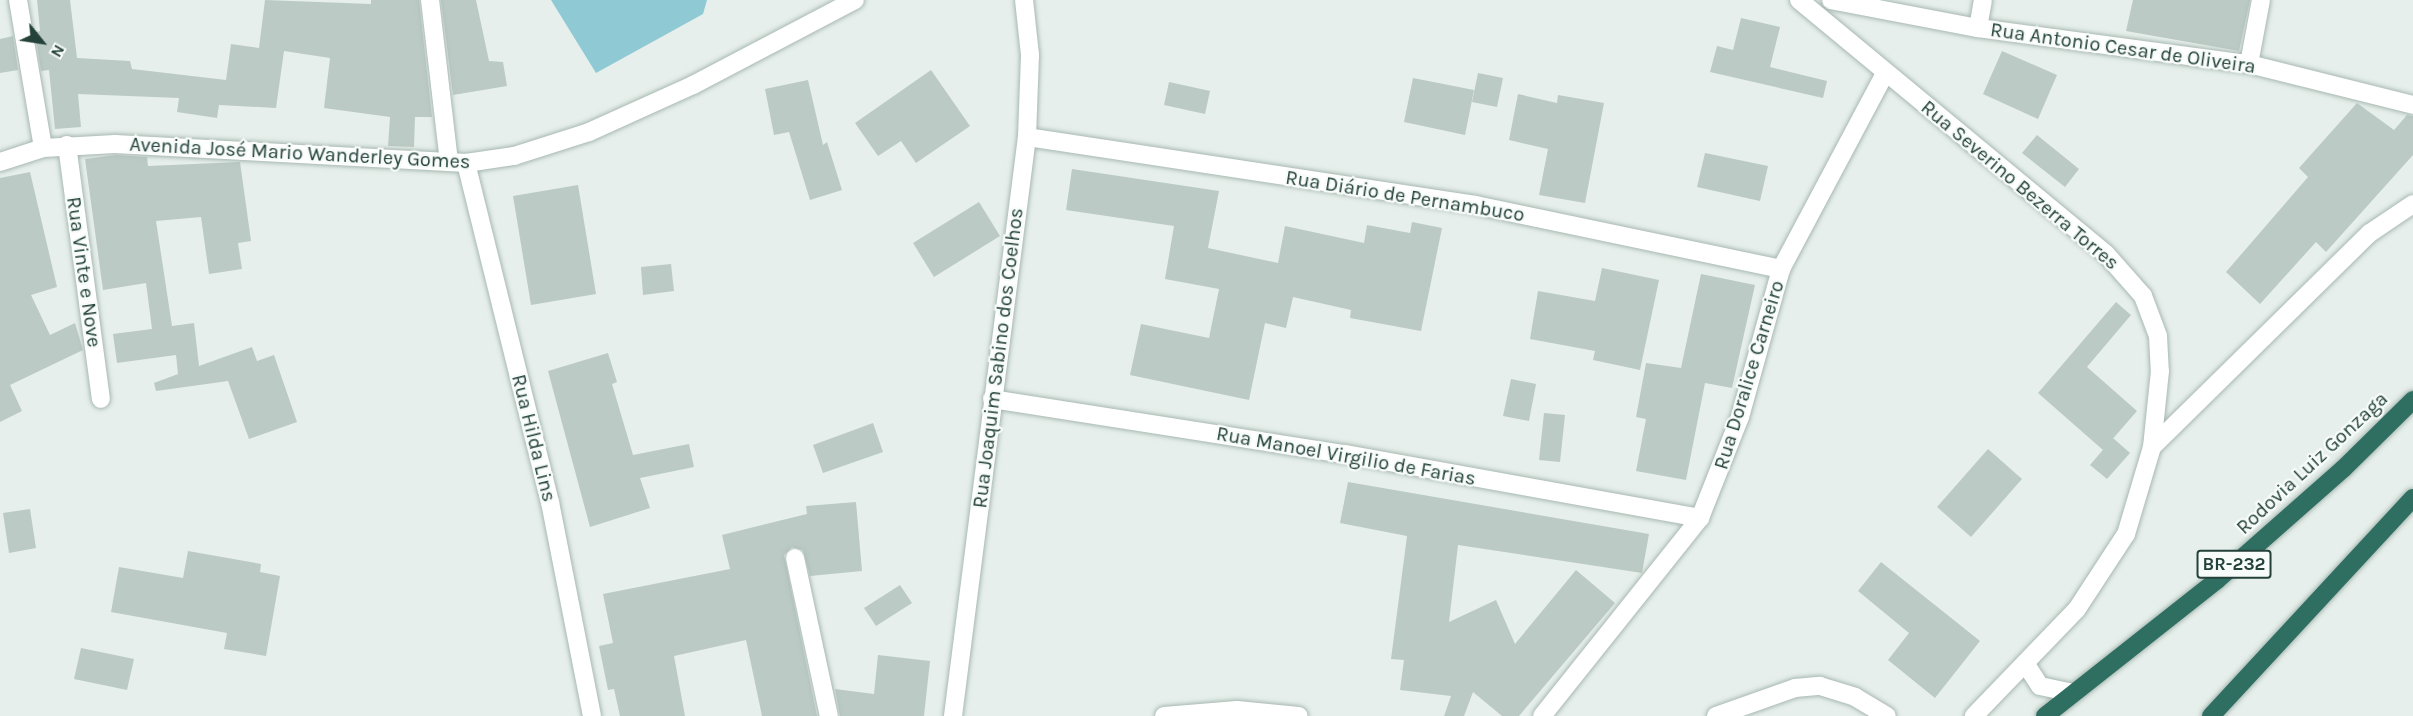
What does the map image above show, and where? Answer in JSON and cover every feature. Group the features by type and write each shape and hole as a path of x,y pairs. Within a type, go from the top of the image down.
{"highway":[{"name":"Rodovia Luiz Gonzaga","path":"2045,716 2217,580 2344,468 2413,400"},
{"path":"2211,716 2413,498"}],"street":[{"path":"18,0 43,148"},
{"name":"Rua Hilda Lins","path":"430,0 458,162 550,502 592,716"},
{"name":"Avenida José Mario Wanderley Gomes","path":"0,162 43,148 67,145 199,146 458,162 514,156 589,132 693,85 855,0"},
{"name":"Rua Joaquim Sabino dos Coelhos","path":"953,716 1027,137 1030,54 1024,0"},
{"name":"Rua Severino Bezerra Torres","path":"1799,0 2106,254 2143,296 2159,351 2152,447 2138,504 2105,571 2078,609 1974,716"},
{"name":"Rua Antonio Cesar de Oliveira","path":"1831,0 1978,28 2249,64 2413,105"},
{"path":"1978,28 1983,0"},
{"path":"2249,64 2261,0"},
{"name":"Rua Doralice Carneiro","path":"1542,716 1700,519 1740,417 1781,268 1885,73"},
{"name":"Rua Diário de Pernambuco","path":"1027,137 1475,205 1781,268"},
{"name":"Rua Vinte e Nove","path":"67,145 101,399"},
{"path":"2152,447 2370,233 2413,204"},
{"name":"Rua Manoel Virgilio de Farias","path":"992,399 1345,454 1700,519"},
{"path":"795,558 829,716"},
{"path":"2025,663 2040,686 2073,693"},
{"path":"1716,716 1784,691 1820,686 1855,697 1887,716"},
{"path":"1164,716 1237,710 1299,716"}],"water":[{"path":"551,0 707,0 703,14 596,73"}],"building":[{"path":"37,0 70,0 77,58 130,61 132,69 226,80 231,44 259,48 265,0 371,4 371,0 419,0 432,117 415,117 414,147 388,146 390,117 324,108 330,58 284,51 276,108 219,105 217,118 177,112 179,98 78,94 81,127 55,129 49,70 41,71 35,32 40,31"},
{"path":"441,0 476,0 489,61 503,62 507,86 453,95"},
{"path":"2133,0 2250,0 2239,51 2126,31"},
{"path":"1741,18 1780,27 1770,67 1827,81 1823,98 1710,72 1717,46 1733,50"},
{"path":"13,36 18,70 0,73 0,39"},
{"path":"2002,51 2057,75 2038,119 1983,94"},
{"path":"931,70 970,126 916,163 901,141 878,156 855,123"},
{"path":"1478,73 1503,78 1497,107 1472,102"},
{"path":"1413,78 1474,90 1465,135 1404,122"},
{"path":"808,80 823,145 827,142 842,190 810,200 789,132 774,135 765,89"},
{"path":"1169,82 1210,91 1205,114 1164,105"},
{"path":"1518,94 1557,103 1558,95 1604,103 1585,203 1539,195 1548,149 1509,140"},
{"path":"2357,103 2394,130 2407,115 2413,116 2413,155 2326,252 2316,242 2260,304 2226,272 2308,177 2299,168"},
{"path":"2037,135 2079,169 2065,187 2022,153"},
{"path":"1705,153 1768,166 1760,201 1697,187"},
{"path":"116,155 147,157 148,166 240,162 251,241 238,243 242,269 209,274 201,217 156,221 172,326 194,323 199,366 252,347 257,361 274,355 297,422 249,439 228,381 156,391 154,383 178,374 176,355 117,363 113,334 152,329 146,283 103,290 85,159"},
{"path":"1072,169 1219,191 1208,248 1278,263 1285,226 1364,243 1367,225 1410,233 1412,222 1442,228 1421,331 1350,318 1351,310 1293,297 1286,328 1265,323 1249,400 1130,375 1141,324 1209,338 1219,289 1165,279 1174,226 1066,210"},
{"path":"30,172 57,287 31,295 50,335 75,323 83,350 10,385 22,411 0,422 0,178"},
{"path":"578,185 596,294 531,305 513,196"},
{"path":"979,202 1000,236 934,277 913,243"},
{"path":"671,264 674,291 643,295 641,267"},
{"path":"1602,268 1659,280 1640,370 1593,360 1595,351 1530,339 1538,291 1595,301"},
{"path":"1701,274 1755,285 1732,388 1705,383 1686,480 1636,471 1646,419 1636,417 1646,363 1681,368"},
{"path":"2116,302 2131,315 2087,367 2137,411 2103,450 2038,393"},
{"path":"608,353 617,382 612,384 633,455 689,444 694,467 640,478 650,508 590,527 548,371"},
{"path":"1511,379 1536,384 1529,421 1503,416"},
{"path":"1544,413 1565,415 1560,462 1539,460"},
{"path":"873,423 883,452 823,473 813,445"},
{"path":"2113,438 2130,453 2107,479 2090,465"},
{"path":"1988,449 2022,479 1971,537 1937,507"},
{"path":"1348,482 1649,534 1642,573 1458,545 1449,622 1496,600 1515,644 1576,570 1615,603 1519,716 1502,716 1473,692 1464,716 1444,716 1451,696 1400,690 1404,660 1391,659 1407,536 1340,523"},
{"path":"856,502 862,571 810,576 803,550 792,547 784,555 817,716 762,716 746,640 674,656 685,716 620,716 614,689 608,690 599,646 613,643 603,594 730,569 722,535 807,514 806,506"},
{"path":"30,509 36,548 9,553 3,513"},
{"path":"188,551 261,564 260,572 280,576 266,656 224,649 227,633 111,612 119,567 183,578"},
{"path":"1881,562 1980,641 1935,698 1888,660 1909,633 1858,591"},
{"path":"900,585 912,603 876,626 864,608"},
{"path":"81,648 134,659 127,690 74,679"},
{"path":"878,655 930,661 924,716 840,716 835,689 874,694"}]}
